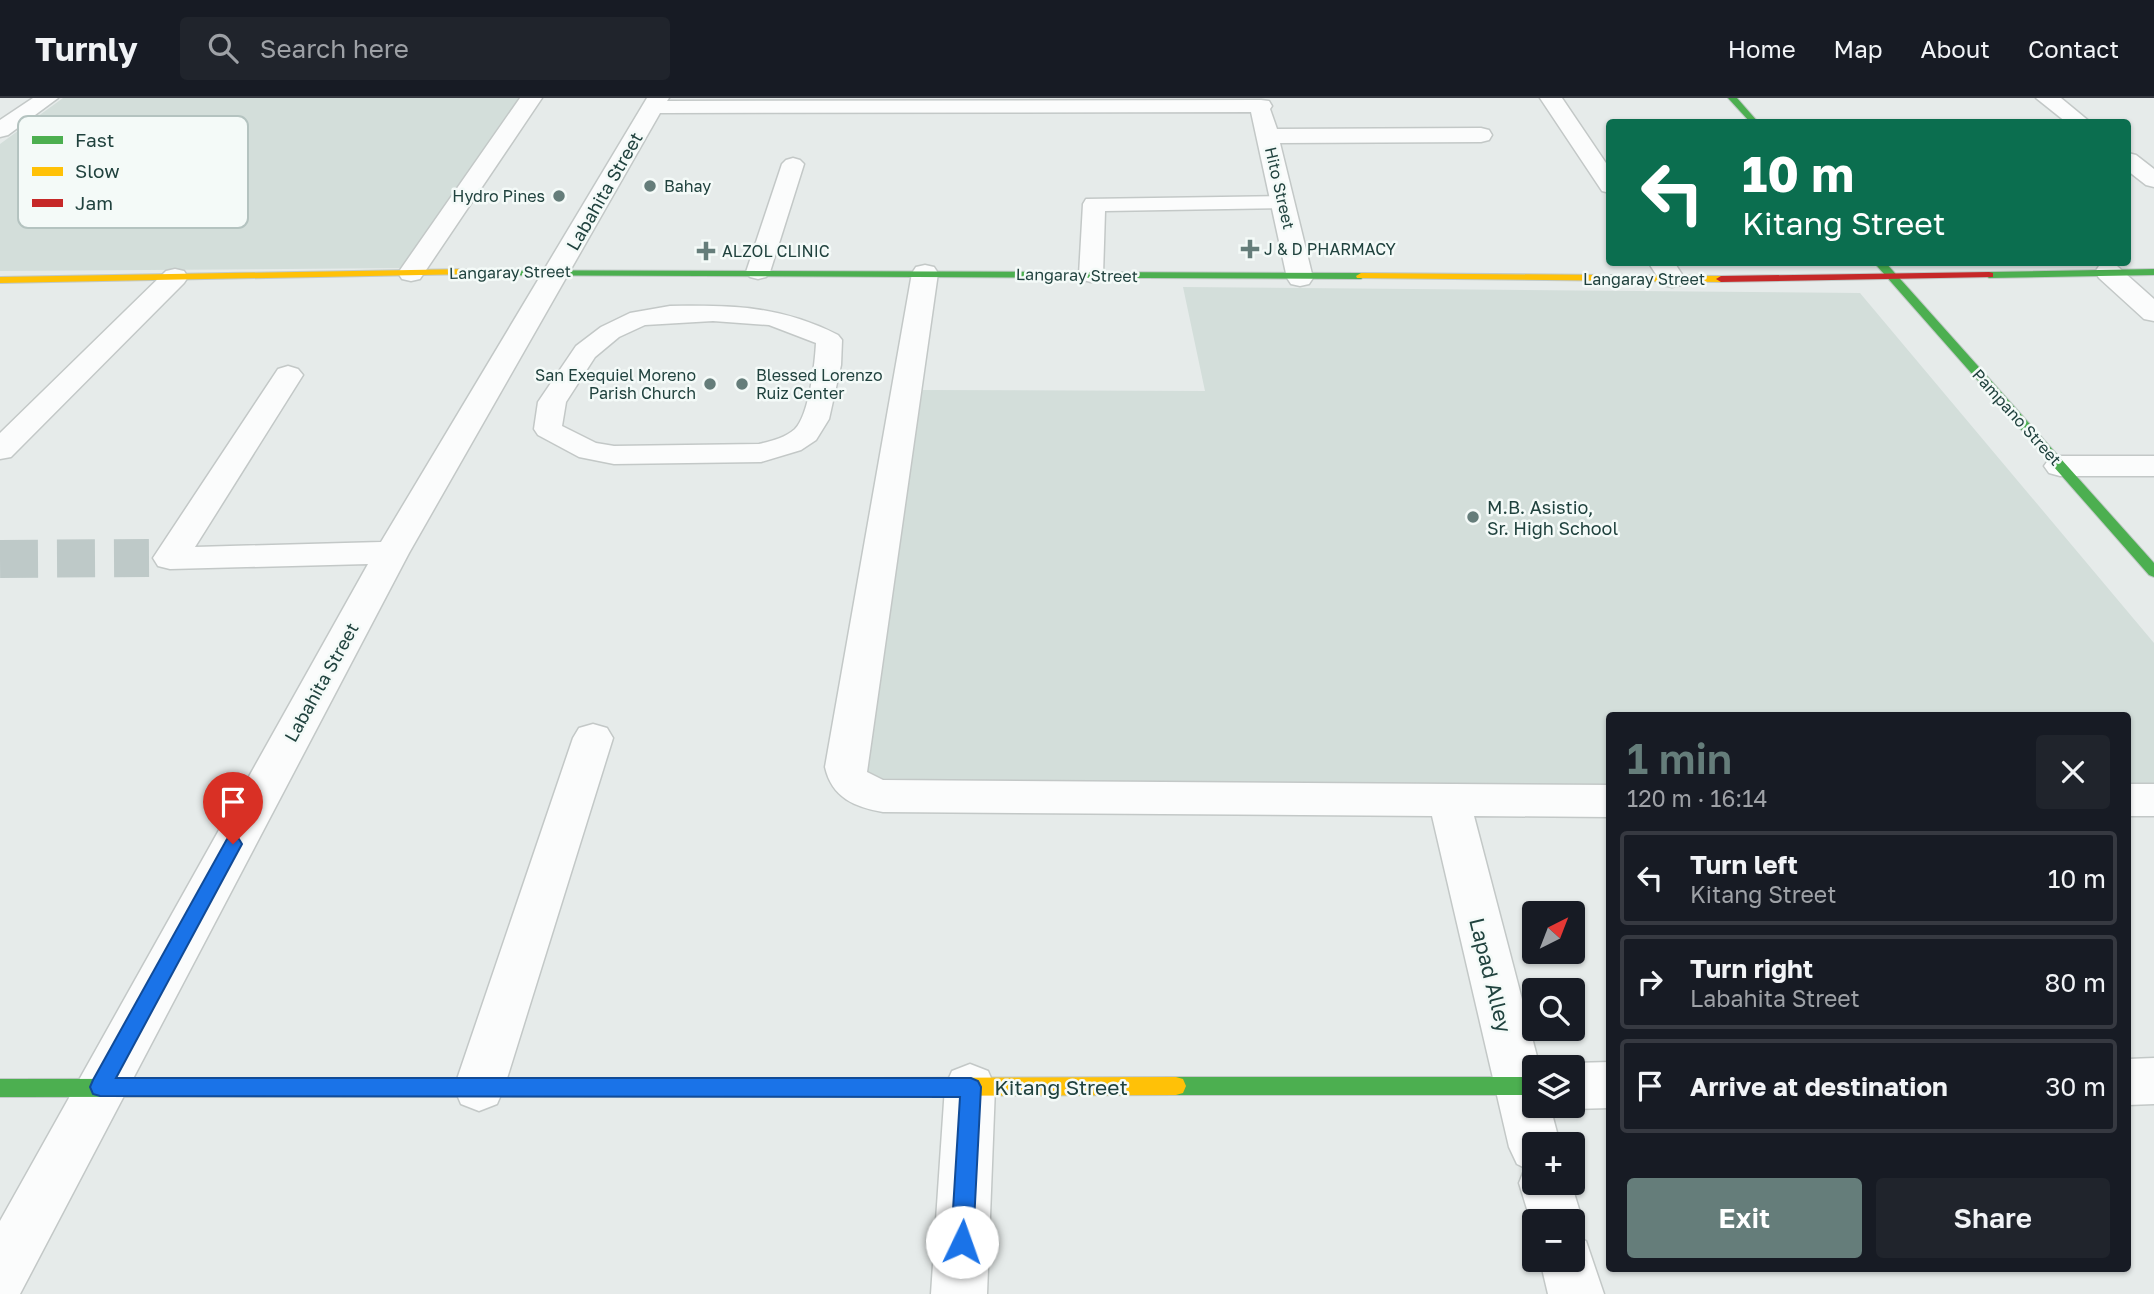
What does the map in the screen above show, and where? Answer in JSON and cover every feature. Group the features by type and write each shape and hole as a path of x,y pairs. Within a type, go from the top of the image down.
{"street":[{"path":"21,116 47,98"},
{"path":"411,273 531,98"},
{"path":"1551,98 1606,180"},
{"path":"1732,98 1751,119"},
{"path":"2047,98 2075,119"},
{"path":"655,102 1260,102"},
{"name":"Labahita Street","path":"0,1275 392,553 655,102"},
{"name":"Hito Street","path":"1260,102 1300,278"},
{"path":"0,130 18,118"},
{"path":"1268,136 1481,135"},
{"path":"2131,162 2154,180"},
{"name":"Pampano Street","path":"1883,266 2154,572"},
{"name":"Langaray Street","path":"0,280 557,271 1300,278 1667,271 1892,277 2154,272"},
{"path":"2108,272 2154,313"},
{"path":"925,273 845,767 846,776 853,786 864,793 883,796 1606,801"},
{"path":"0,450 175,277"},
{"path":"288,375 160,558 392,553"},
{"path":"2060,466 2154,466"},
{"path":"480,1088 593,738"},
{"path":"2131,800 2154,800"},
{"name":"Lapad Alley","path":"1449,801 1522,1071"},
{"path":"2131,1082 2154,1081"},
{"path":"1585,1086 1606,1085"},
{"name":"Kitang Street","path":"0,1088 1522,1086"},
{"path":"959,1294 971,1087"},
{"path":"1570,1272 1576,1294"}],"lane":[{"path":"763,314 768,272 793,164"},
{"path":"1091,275 1094,204 1283,203"},
{"path":"670,314 763,314 805,326 830,340 828,365 815,419 806,434 791,444 761,453 614,455 589,451 548,429 552,401 585,352 610,332 639,318 670,314"}],"shaded area":[{"path":"63,98 522,98 412,268 0,271 0,144 18,131 18,228 248,228 248,116 38,116"},
{"name":"M.B. Asistio, Sr. High School","path":"1183,287 1860,293 2154,643 2154,791 2131,790 2131,712 1606,712 1606,789 861,786 916,390 1205,391"}],"tunnel":[{"path":"0,559 149,558"}],"traffic: fast":[{"path":"1732,98 1751,119"},
{"path":"1883,266 2154,572"},
{"path":"468,272 1361,276"},
{"path":"1989,275 2154,272"},
{"path":"1176,1086 1522,1086"},
{"path":"0,1088 877,1087"}],"traffic: slow":[{"path":"0,280 468,272"},
{"path":"1361,276 1721,279"},
{"path":"877,1087 1176,1086"}],"traffic: jam":[{"path":"1721,279 1989,275"}],"place":[{"name":"Bahay","path":"650,186"},
{"name":"Hydro Pines","path":"559,196"},
{"name":"J & D PHARMACY","path":"1250,249"},
{"name":"ALZOL CLINIC","path":"706,251"},
{"name":"San Exequiel Moreno Parish Church","path":"710,384"},
{"name":"Blessed Lorenzo Ruiz Center","path":"742,384"},
{"name":"M.B. Asistio, Sr. High School","path":"1473,517"}],"route":[{"path":"233,844 100,1087 971,1087 962,1242"}]}
